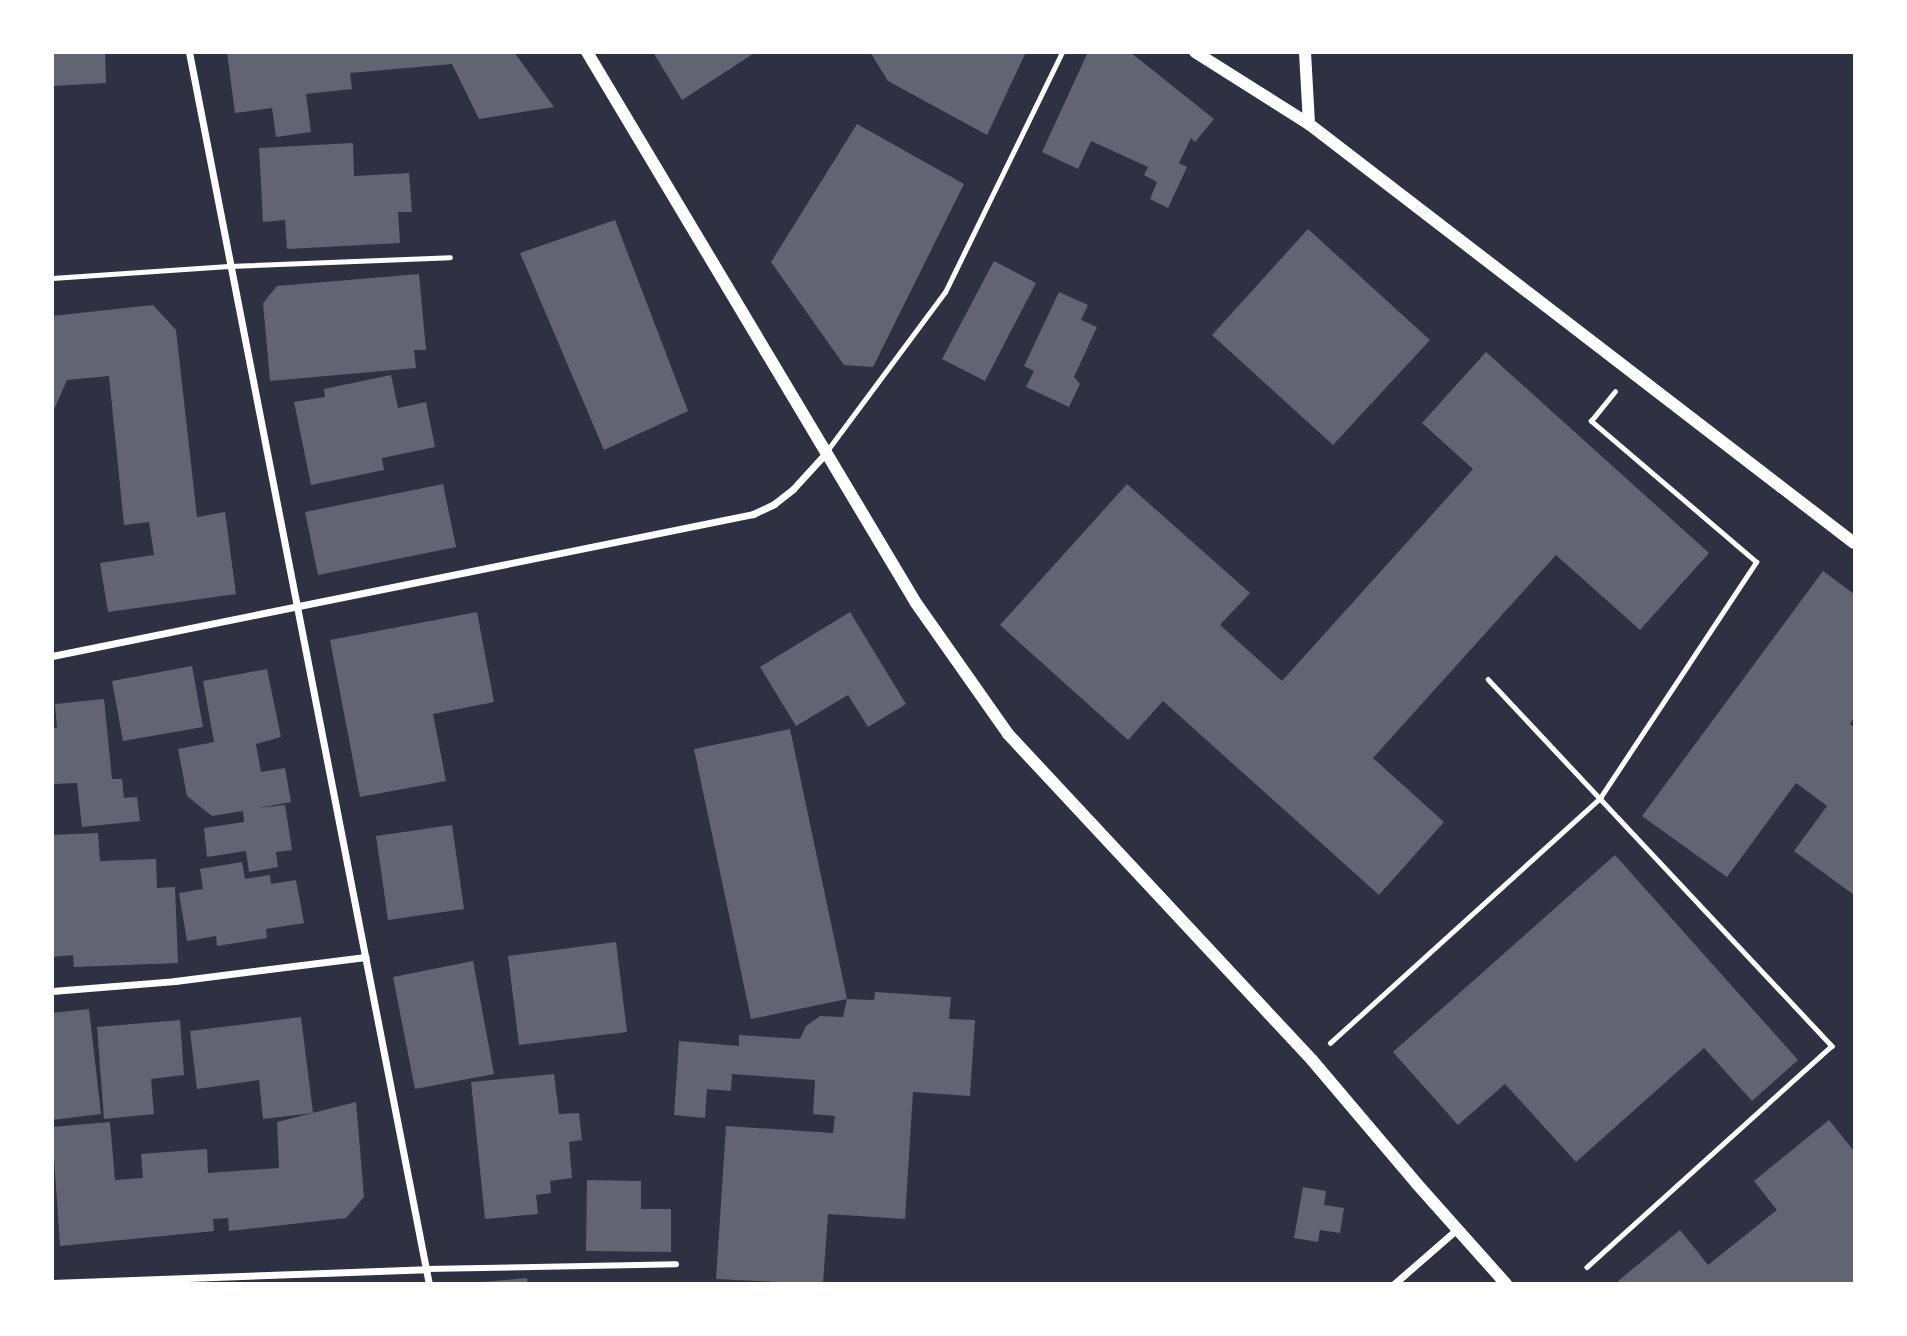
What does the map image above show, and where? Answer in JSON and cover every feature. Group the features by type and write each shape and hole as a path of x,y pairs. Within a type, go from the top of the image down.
{"street":[{"path":"189,52 429,1283"},
{"path":"587,52 916,603 1007,734 1312,1060 1506,1283"},
{"path":"1195,52 1309,124 1854,543"},
{"path":"1305,52 1309,124"},
{"path":"52,656 754,514 774,504 793,489 826,453"},
{"path":"52,991 175,981 365,957"},
{"path":"1394,1283 1457,1229"},
{"path":"52,1283 426,1269 676,1264"}],"lane":[{"path":"826,453 945,292 1062,52"},
{"path":"52,278 229,265 450,257"}],"path":[{"path":"1312,1060 1600,798 1756,562 1591,421 1630,371"},
{"path":"1488,679 1832,1046 1587,1267"}],"building":[{"path":"52,52 105,52 106,83 52,86"},
{"path":"227,52 514,52 554,107 479,119 452,64 350,73 352,89 306,94 311,132 276,137 272,108 235,113"},
{"path":"653,52 756,52 682,100"},
{"path":"870,52 1026,52 987,135 888,81"},
{"path":"1088,52 1130,52 1214,119 1195,142 1191,138 1179,163 1187,167 1168,208 1150,199 1157,182 1144,175 1148,167 1091,141 1078,169 1042,152"},
{"path":"857,124 964,184 873,367 844,365 771,262"},
{"path":"353,143 354,176 409,173 412,212 398,212 400,243 287,249 285,220 263,222 259,148"},
{"path":"615,220 688,411 604,450 520,253"},
{"path":"1308,229 1430,340 1333,445 1212,335"},
{"path":"994,261 1036,283 985,381 942,359"},
{"path":"419,274 426,350 414,350 416,368 270,381 263,303 277,286"},
{"path":"1059,292 1088,305 1081,320 1097,327 1074,377 1080,384 1069,407 1026,387 1034,371 1024,366"},
{"path":"153,305 176,330 197,517 225,512 236,594 108,612 100,563 154,555 149,522 124,525 109,376 67,380 52,414 52,316"},
{"path":"1486,352 1709,553 1640,630 1556,555 1373,758 1444,822 1379,895 1163,701 1128,740 1000,625 1127,484 1250,593 1220,625 1282,681 1473,469 1422,423"},
{"path":"391,375 398,408 426,402 435,447 382,458 384,470 311,485 294,402 325,397 324,389"},
{"path":"443,484 456,547 318,575 305,512"},
{"path":"1823,571 1854,594 1854,717 1850,724 1854,727 1854,895 1794,851 1827,806 1796,783 1727,877 1642,816"},
{"path":"477,612 494,702 433,714 446,781 360,797 330,640"},
{"path":"850,612 906,704 868,727 848,695 796,726 760,667"},
{"path":"192,666 203,727 123,741 112,681"},
{"path":"267,669 281,737 256,744 261,772 285,768 291,802 258,808 285,805 292,850 276,852 278,867 249,872 246,851 207,857 204,828 244,822 243,811 212,816 187,796 178,749 214,742 203,681"},
{"path":"104,699 112,779 122,779 124,798 137,797 140,821 82,827 77,783 54,784 52,728 57,728 55,704"},
{"path":"790,729 847,999 751,1019 694,749"},
{"path":"452,825 464,909 388,920 376,836"},
{"path":"98,833 100,861 156,859 157,888 175,887 178,963 74,967 73,955 52,957 52,835"},
{"path":"1615,855 1798,1060 1752,1101 1704,1048 1576,1162 1505,1084 1458,1125 1393,1052"},
{"path":"242,862 245,879 270,875 271,884 296,880 304,923 266,929 267,938 217,946 216,936 187,941 179,893 203,889 200,869"},
{"path":"616,942 627,1032 519,1045 508,956"},
{"path":"473,961 494,1074 415,1089 393,977"},
{"path":"875,992 951,997 949,1019 975,1020 970,1096 913,1092 905,1219 828,1214 823,1284 716,1279 726,1126 833,1133 835,1116 813,1114 815,1080 732,1074 731,1091 707,1089 705,1118 674,1115 679,1041 739,1046 739,1035 800,1039 806,1026 820,1016 843,1017 847,999 874,1000"},
{"path":"89,1009 101,1114 52,1120 52,1013"},
{"path":"301,1017 313,1113 263,1119 259,1080 197,1089 190,1031"},
{"path":"180,1020 184,1075 151,1079 154,1114 104,1119 97,1027"},
{"path":"554,1074 559,1114 579,1113 582,1140 569,1142 572,1178 550,1181 551,1193 536,1195 538,1214 485,1219 471,1082"},
{"path":"356,1102 364,1197 346,1218 229,1231 228,1218 213,1219 214,1231 60,1246 52,1127 110,1122 115,1180 143,1178 141,1154 207,1149 208,1173 279,1168 277,1122"},
{"path":"1829,1120 1854,1151 1854,1284 1620,1284 1618,1281 1680,1230 1708,1265 1777,1210 1754,1181"},
{"path":"587,1180 641,1181 641,1209 671,1209 671,1252 586,1251"},
{"path":"1303,1187 1326,1191 1324,1205 1344,1208 1340,1233 1320,1230 1318,1242 1294,1238"},
{"path":"527,1278 528,1284 483,1284 483,1282"}]}
